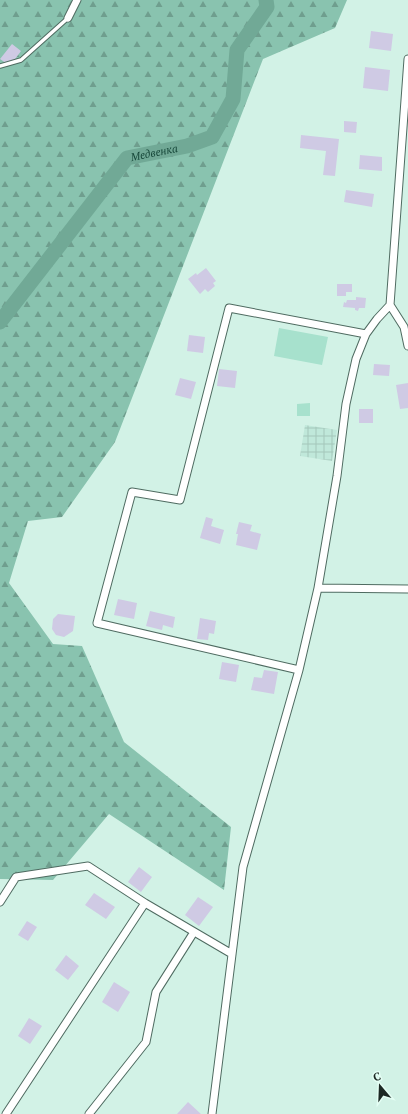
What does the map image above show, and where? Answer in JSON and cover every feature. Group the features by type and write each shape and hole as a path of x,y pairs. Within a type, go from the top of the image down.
{"street":[{"path":"68,18 77,0"},
{"path":"408,59 405,129 390,305 404,327 408,346"},
{"path":"212,1114 243,867 299,670 318,588 337,476 350,382 356,358 366,334 390,305"},
{"path":"299,670 98,623 132,492 180,500 229,308 366,334"},
{"path":"318,588 408,589"},
{"path":"0,902 16,877 88,866 145,903 232,954"},
{"path":"6,1114 145,903"},
{"path":"89,1114 146,1042 156,992 194,932"}],"lane":[{"path":"0,66 20,60 68,18"}],"shaded area":[{"path":"279,328 328,337 322,365 274,356"},
{"path":"310,403 310,416 297,416 297,404"},
{"path":"305,425 337,430 332,461 300,456"}],"green space":[{"path":"0,0 347,0 335,28 263,59 115,442 62,517 28,521 9,583 53,644 82,646 124,742 231,827 224,890 109,814 53,880 0,879"}],"building":[{"path":"371,31 393,34 391,51 369,48"},
{"path":"12,44 21,51 10,66 0,59"},
{"path":"365,67 390,70 388,91 363,88"},
{"path":"344,121 357,122 356,133 344,132"},
{"path":"301,135 339,139 335,176 323,175 326,151 300,148"},
{"path":"360,155 382,157 382,171 359,169"},
{"path":"346,190 374,194 372,207 344,202"},
{"path":"206,268 216,281 213,283 215,286 208,292 205,289 200,294 188,279 196,273 197,275"},
{"path":"337,284 352,284 352,292 346,292 346,296 337,296"},
{"path":"356,297 366,298 365,308 359,308 358,311 355,310 355,308 343,307 344,302 346,303 347,300 356,300"},
{"path":"189,335 205,337 203,353 187,351"},
{"path":"374,364 390,365 389,376 373,375"},
{"path":"219,369 237,371 235,388 217,386"},
{"path":"180,378 196,382 191,399 175,395"},
{"path":"408,383 408,408 400,409 396,385"},
{"path":"359,409 373,409 373,423 359,423"},
{"path":"206,517 213,519 211,526 224,530 220,544 200,538"},
{"path":"239,522 252,525 250,531 261,534 257,550 236,545 238,534 236,534"},
{"path":"118,599 137,603 134,619 114,615"},
{"path":"150,611 175,617 173,628 163,625 162,630 146,626"},
{"path":"58,614 75,616 73,631 64,637 56,635 52,629 53,619"},
{"path":"200,618 216,621 214,634 209,633 208,640 197,639"},
{"path":"222,662 239,665 236,682 219,679"},
{"path":"264,670 278,672 274,694 251,690 254,677 262,678"},
{"path":"139,867 152,877 141,892 128,882"},
{"path":"94,893 115,907 106,919 85,905"},
{"path":"198,897 213,907 199,926 185,915"},
{"path":"27,921 37,927 28,941 18,935"},
{"path":"66,955 79,966 68,980 55,970"},
{"path":"114,982 130,992 118,1012 102,1002"},
{"path":"29,1018 42,1026 30,1044 18,1036"},
{"path":"188,1102 201,1114 177,1114"}],"waterway":[{"name":"Медвенка","path":"0,322 127,158 187,146 212,137 233,99 237,50 267,7 266,0"}]}
